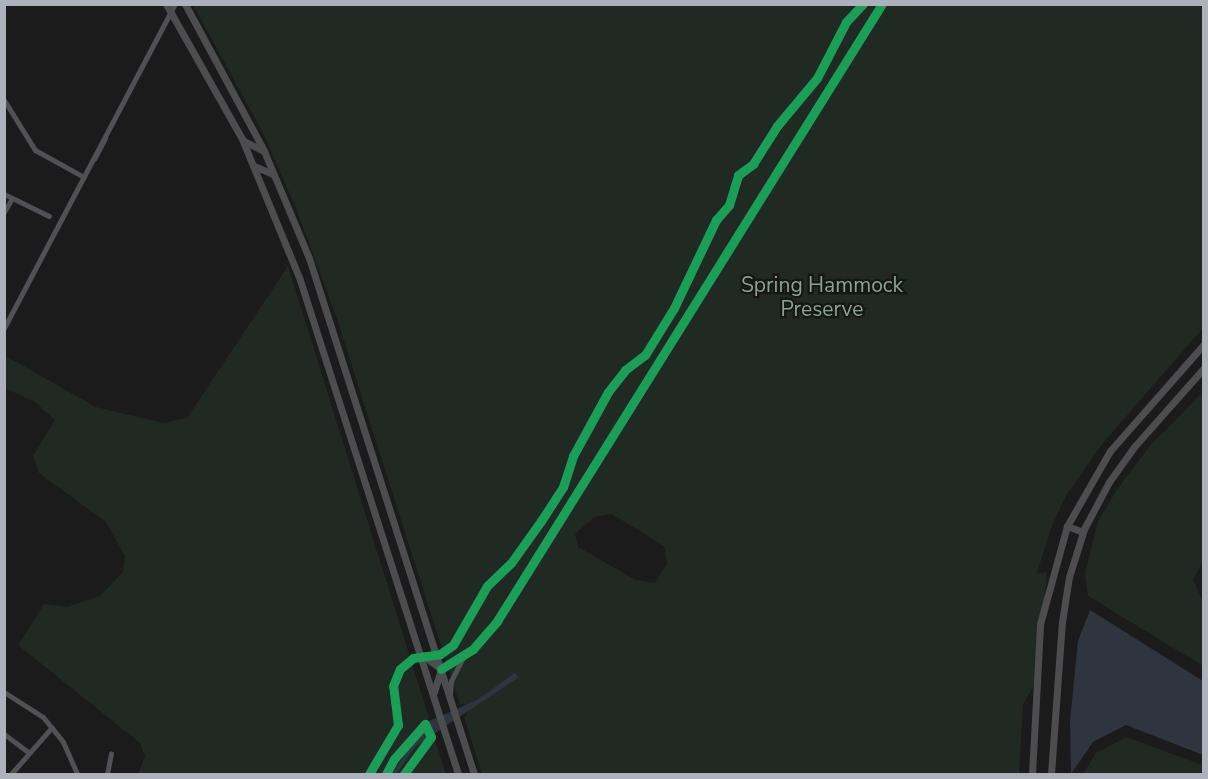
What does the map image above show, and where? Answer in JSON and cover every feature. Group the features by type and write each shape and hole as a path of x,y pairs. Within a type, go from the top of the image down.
{"main road":[{"path":"166,4 173,8 242,139 312,312 458,774"},
{"path":"185,4 264,151 325,305 474,774"},
{"path":"242,139 264,151"},
{"path":"254,166 267,169 276,177"},
{"path":"1032,774 1040,624 1067,526 1110,451 1203,344"},
{"path":"1051,774 1062,622 1069,577 1083,532 1109,482 1134,447 1203,368"},
{"path":"1067,526 1083,532"},
{"path":"418,650 428,663 441,669"},
{"path":"433,697 441,669"}],"street":[{"path":"441,669 463,657 497,621 882,4"},
{"path":"4,328 173,8"},
{"path":"4,100 35,150 84,177"},
{"path":"4,194 49,216"},
{"path":"4,212 12,198"},
{"path":"451,701 452,681 463,657"},
{"path":"4,692 34,710 52,727 70,754 77,774"},
{"path":"11,774 52,727"},
{"path":"4,734 28,752"},
{"path":"107,774 111,753"}],"green space":[{"name":"Spring Hammock Preserve","path":"193,5 1203,5 1203,328 1103,443 1067,494 1052,525 1037,573 1047,572 1038,679 1023,704 1019,774 482,774 464,717 467,715 464,703 460,705 337,319 296,208 263,133","holes":["612,514 664,546 667,564 655,583 636,580 578,547 575,534 594,517"]},
{"path":"288,266 429,718 422,724 425,736 427,741 434,737 446,774 138,774 145,757 140,743 18,645 44,604 67,607 100,596 123,572 125,556 106,522 39,473 33,456 55,420 35,402 5,388 4,355 96,407 163,423 187,418"},
{"path":"1200,395 1204,398 1204,559 1193,580 1203,602 1203,666 1088,596 1085,573 1098,521 1118,488 1149,447"},
{"path":"1126,737 1203,765 1203,774 1083,774 1096,753"}],"shaded area":[{"path":"1090,610 1203,681 1203,755 1126,725 1093,742 1071,774 1070,721 1078,641"},
{"path":"515,673 519,677 416,746 396,774 392,774 427,722 477,700"}],"cycle path":[{"path":"369,774 398,725 393,686 400,669 413,658 440,654 453,645 487,586 511,563 541,521 563,487 573,456 608,392 625,370 645,355 674,308 716,220 729,205 738,175 753,164 777,126 817,78 846,22 863,4"},
{"path":"441,669 473,649 497,621 882,4"},
{"path":"386,774 394,759 425,724 431,737 404,774"}]}
